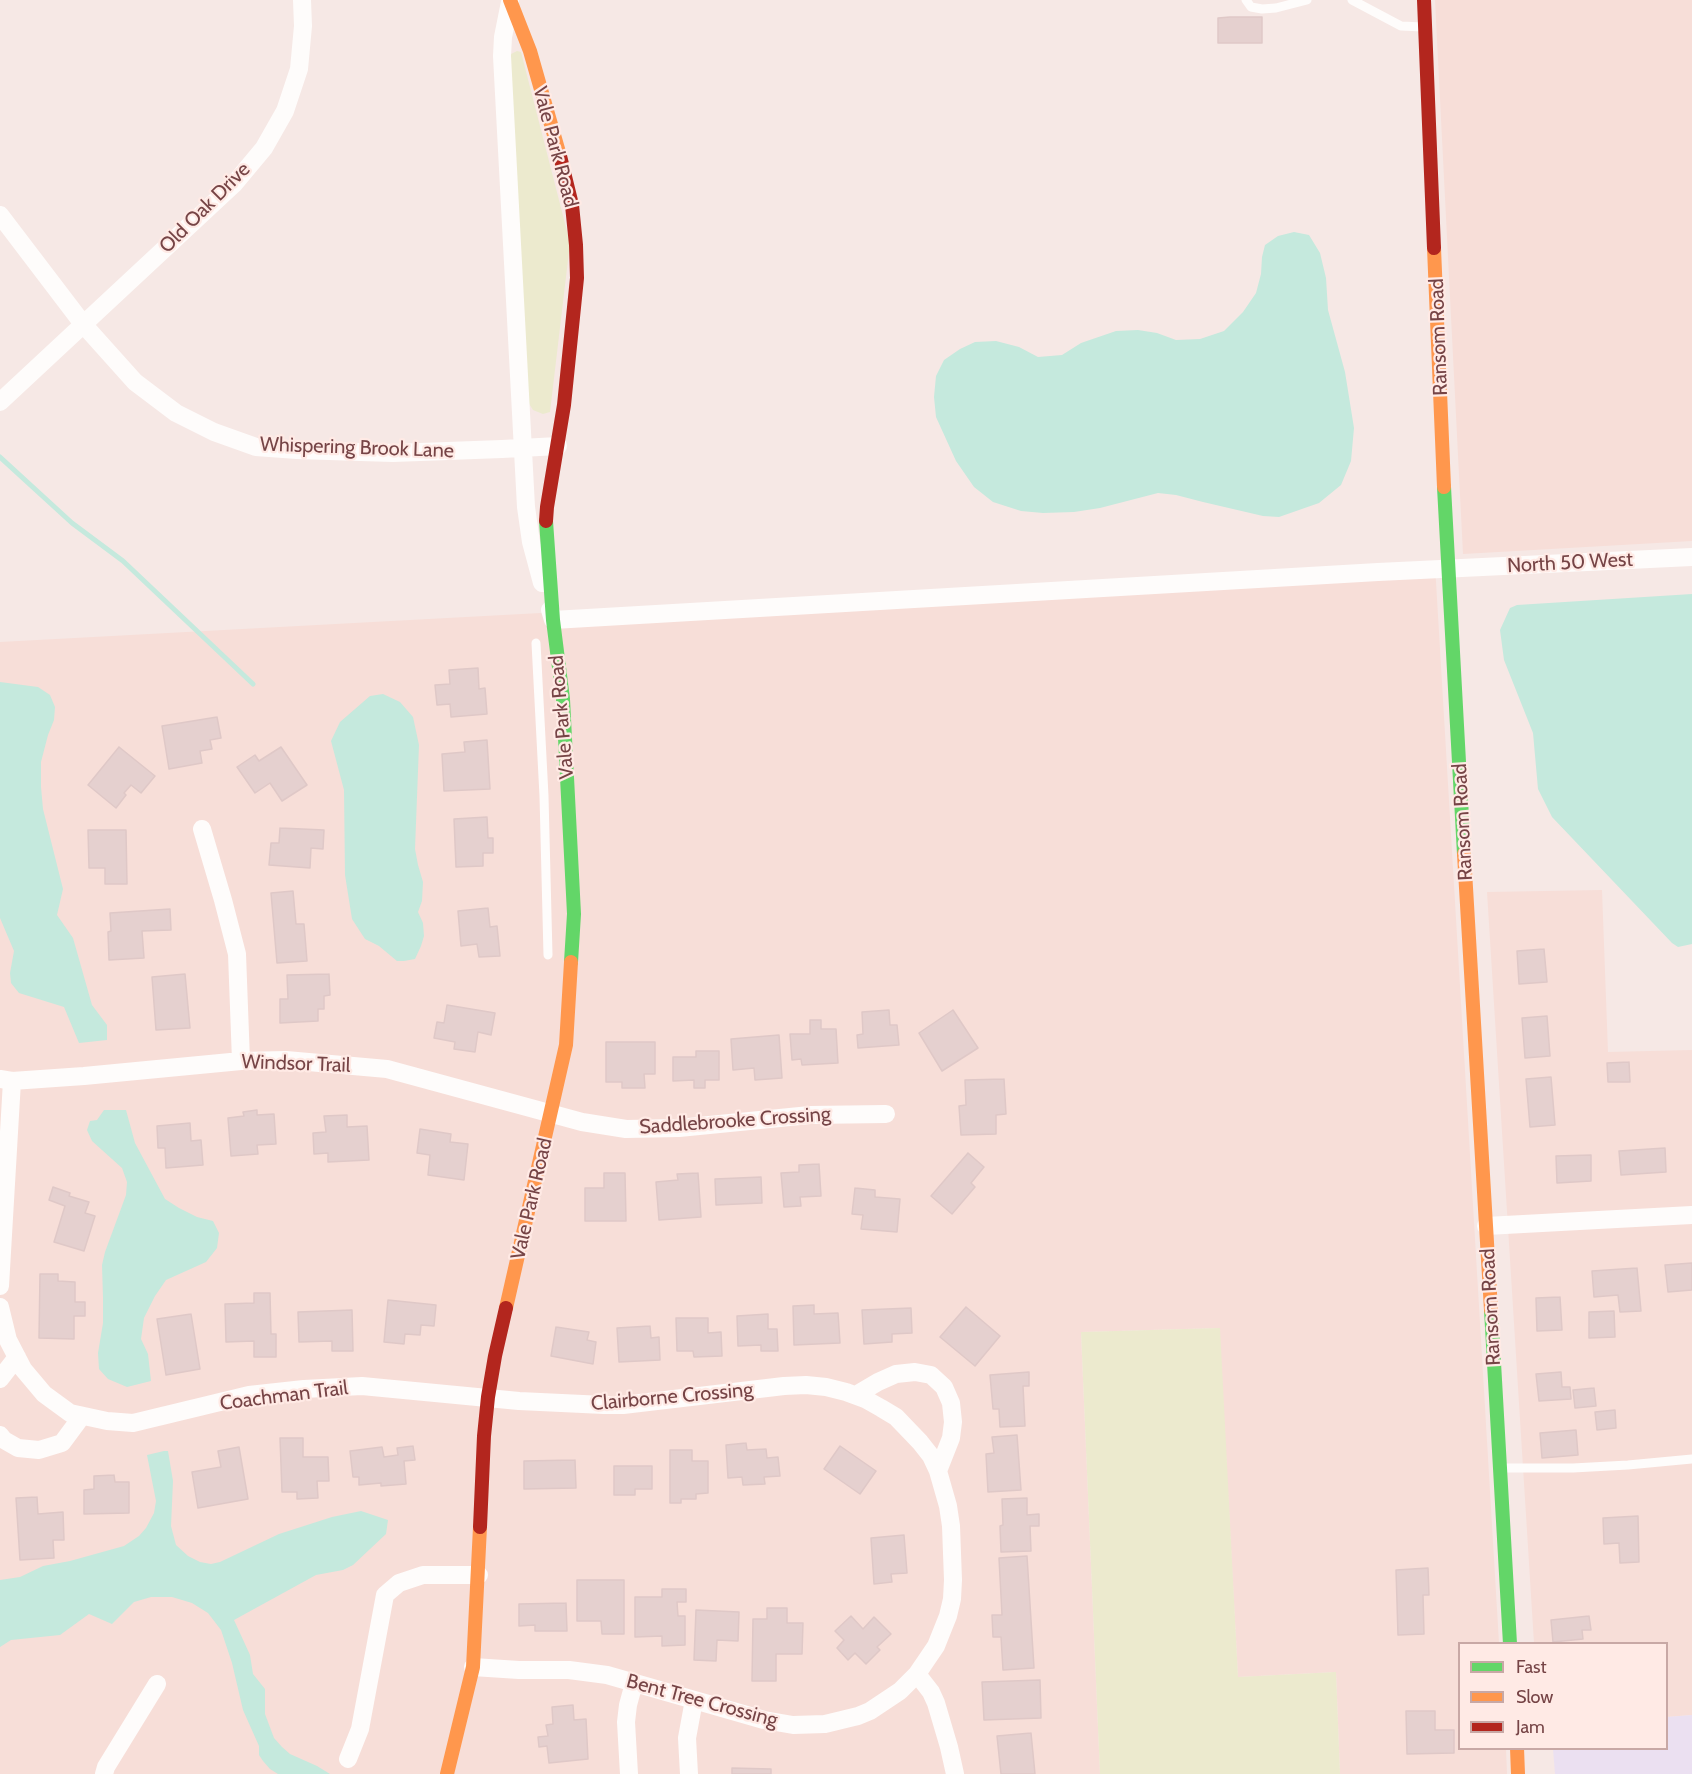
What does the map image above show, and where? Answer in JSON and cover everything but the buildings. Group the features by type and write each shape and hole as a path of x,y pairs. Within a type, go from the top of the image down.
{"street":[{"name":"Old Oak Drive","path":"0,402 234,184 264,148 285,111 299,69 303,26 302,0"},
{"name":"Vale Park Road","path":"447,1774 473,1667 484,1436 491,1376 566,1045 574,914 563,699 553,620 546,507 564,405 577,278 574,224 568,183 556,140 530,51 510,0"},
{"name":"Vale Park Road","path":"510,0 502,56 526,507 531,542 553,620"},
{"name":"Ransom Road","path":"1424,0 1448,570 1510,1642"},
{"name":"Whispering Brook Lane","path":"0,215 83,324 135,382 176,413 214,432 256,447 393,453 558,446"},
{"name":"North 50 West","path":"553,620 1378,572 1692,557"},
{"path":"202,829 237,954 241,1061"},
{"name":"Windsor Trail","path":"6,1080 84,1076 241,1061 286,1060 387,1069 551,1113"},
{"path":"0,1286 6,1080"},
{"name":"Saddlebrooke Crossing","path":"551,1113 605,1126 644,1129 679,1128 810,1115 886,1114"},
{"path":"1486,1226 1692,1215"},
{"name":"Coachman Trail","path":"0,1307 8,1340 23,1370 44,1394 70,1413 107,1421 133,1423 249,1395 316,1388 362,1386 488,1397"},
{"path":"0,1379 17,1357"},
{"path":"856,1395 896,1374 915,1372 931,1375 944,1387 951,1402 953,1422 951,1438 938,1471"},
{"name":"Clairborne Crossing","path":"488,1397 613,1405 806,1385 826,1387 856,1395 873,1403 896,1418 920,1442 938,1471 951,1526 952,1599 943,1632 932,1654 917,1674"},
{"path":"0,1435 18,1448 39,1450 62,1443 82,1416"},
{"path":"348,1759 360,1729 385,1595 399,1583 423,1575 479,1575"},
{"name":"Bent Tree Crossing","path":"473,1667 588,1672 607,1675 779,1724 809,1726 858,1716 900,1691 917,1674"},
{"path":"917,1674 931,1692 936,1703 950,1747 955,1774"},
{"path":"629,1774 626,1722 634,1683"},
{"path":"104,1774 106,1767 157,1684"},
{"path":"688,1774 688,1724 694,1700"},
{"path":"1516,1750 1518,1774"}],"lane":[{"path":"1246,0 1251,7 1262,9 1307,0"},
{"path":"1352,0 1401,26 1425,27"},
{"path":"536,642 544,796 548,955"},
{"path":"544,796 568,794"},
{"path":"1500,1468 1584,1468 1692,1460"}],"shaded area":[{"path":"1435,0 1692,0 1692,541 1463,554"},
{"path":"521,52 570,243 550,412 543,414 533,410 528,402 509,61 511,54"},
{"path":"1294,232 1309,235 1320,253 1326,278 1328,310 1345,372 1354,428 1351,461 1341,485 1319,503 1279,517 1263,516 1176,495 1158,493 1100,508 1043,513 1021,511 993,502 974,487 956,461 936,417 934,397 936,376 944,360 975,342 996,341 1019,347 1038,357 1062,355 1081,343 1116,331 1138,330 1157,333 1176,340 1200,339 1224,331 1243,312 1256,293 1265,245 1278,236"},
{"path":"1435,565 1499,1642 1458,1642 1458,1750 1506,1750 1507,1774 1340,1774 1336,1672 1238,1677 1219,1328 1081,1332 1100,1774 0,1774 0,642"},
{"path":"1692,594 1692,944 1678,947 1552,817 1538,789 1533,733 1504,660 1500,630 1510,608 1517,605"},
{"path":"0,682 38,687 50,695 55,707 54,720 41,762 41,787 43,809 63,889 57,915 73,938 92,1005 107,1025 107,1040 79,1043 64,1007 19,993 11,983 10,973 14,951 0,918"},
{"path":"383,694 400,702 413,717 419,745 415,849 423,882 422,901 418,912 423,923 424,936 415,959 404,961 397,961 379,946 365,939 352,919 345,875 344,790 331,741 340,722 370,696"},
{"path":"1602,890 1608,1052 1692,1050 1692,1715 1668,1717 1668,1642 1534,1642 1487,892"},
{"path":"104,1110 126,1110 135,1143 165,1199 197,1217 213,1221 219,1233 217,1248 206,1262 166,1280 155,1296 144,1318 141,1339 148,1354 151,1381 127,1387 108,1379 99,1369 98,1353 103,1323 102,1265 126,1195 127,1182 122,1168 92,1141 87,1130 90,1121 97,1120"},
{"path":"1220,1328 1238,1677 1336,1672 1340,1774 1100,1774 1081,1332"},
{"path":"168,1451 173,1481 171,1526 176,1545 188,1556 200,1562 211,1564 220,1562 279,1534 332,1517 361,1511 388,1520 386,1534 353,1565 343,1570 316,1575 234,1620 250,1655 253,1674 265,1689 265,1714 274,1738 290,1754 330,1774 278,1774 263,1761 243,1710 232,1663 221,1630 208,1613 192,1603 172,1597 151,1597 134,1602 112,1624 89,1614 60,1635 11,1640 0,1647 0,1580 20,1577 43,1566 124,1546 139,1536 154,1513 156,1501 147,1455"},
{"path":"1692,1715 1692,1774 1555,1774 1553,1750 1668,1750 1668,1717"}],"waterway":[{"path":"0,457 72,523 123,561 253,684"}],"traffic: fast":[{"path":"1444,487 1464,854"},
{"path":"546,521 553,620 563,699 574,914 571,962"},
{"path":"1491,1310 1510,1642"}],"traffic: slow":[{"path":"510,0 530,51 560,156"},
{"path":"1434,248 1444,487"},
{"path":"1464,854 1491,1310"},
{"path":"506,1308 566,1045 571,962"},
{"path":"447,1774 473,1667 480,1527"},
{"path":"1517,1750 1518,1774"}],"traffic: jam":[{"path":"1424,0 1434,248"},
{"path":"546,521 564,405 577,278 572,205 560,156"},
{"path":"480,1527 488,1397 506,1308"}]}
